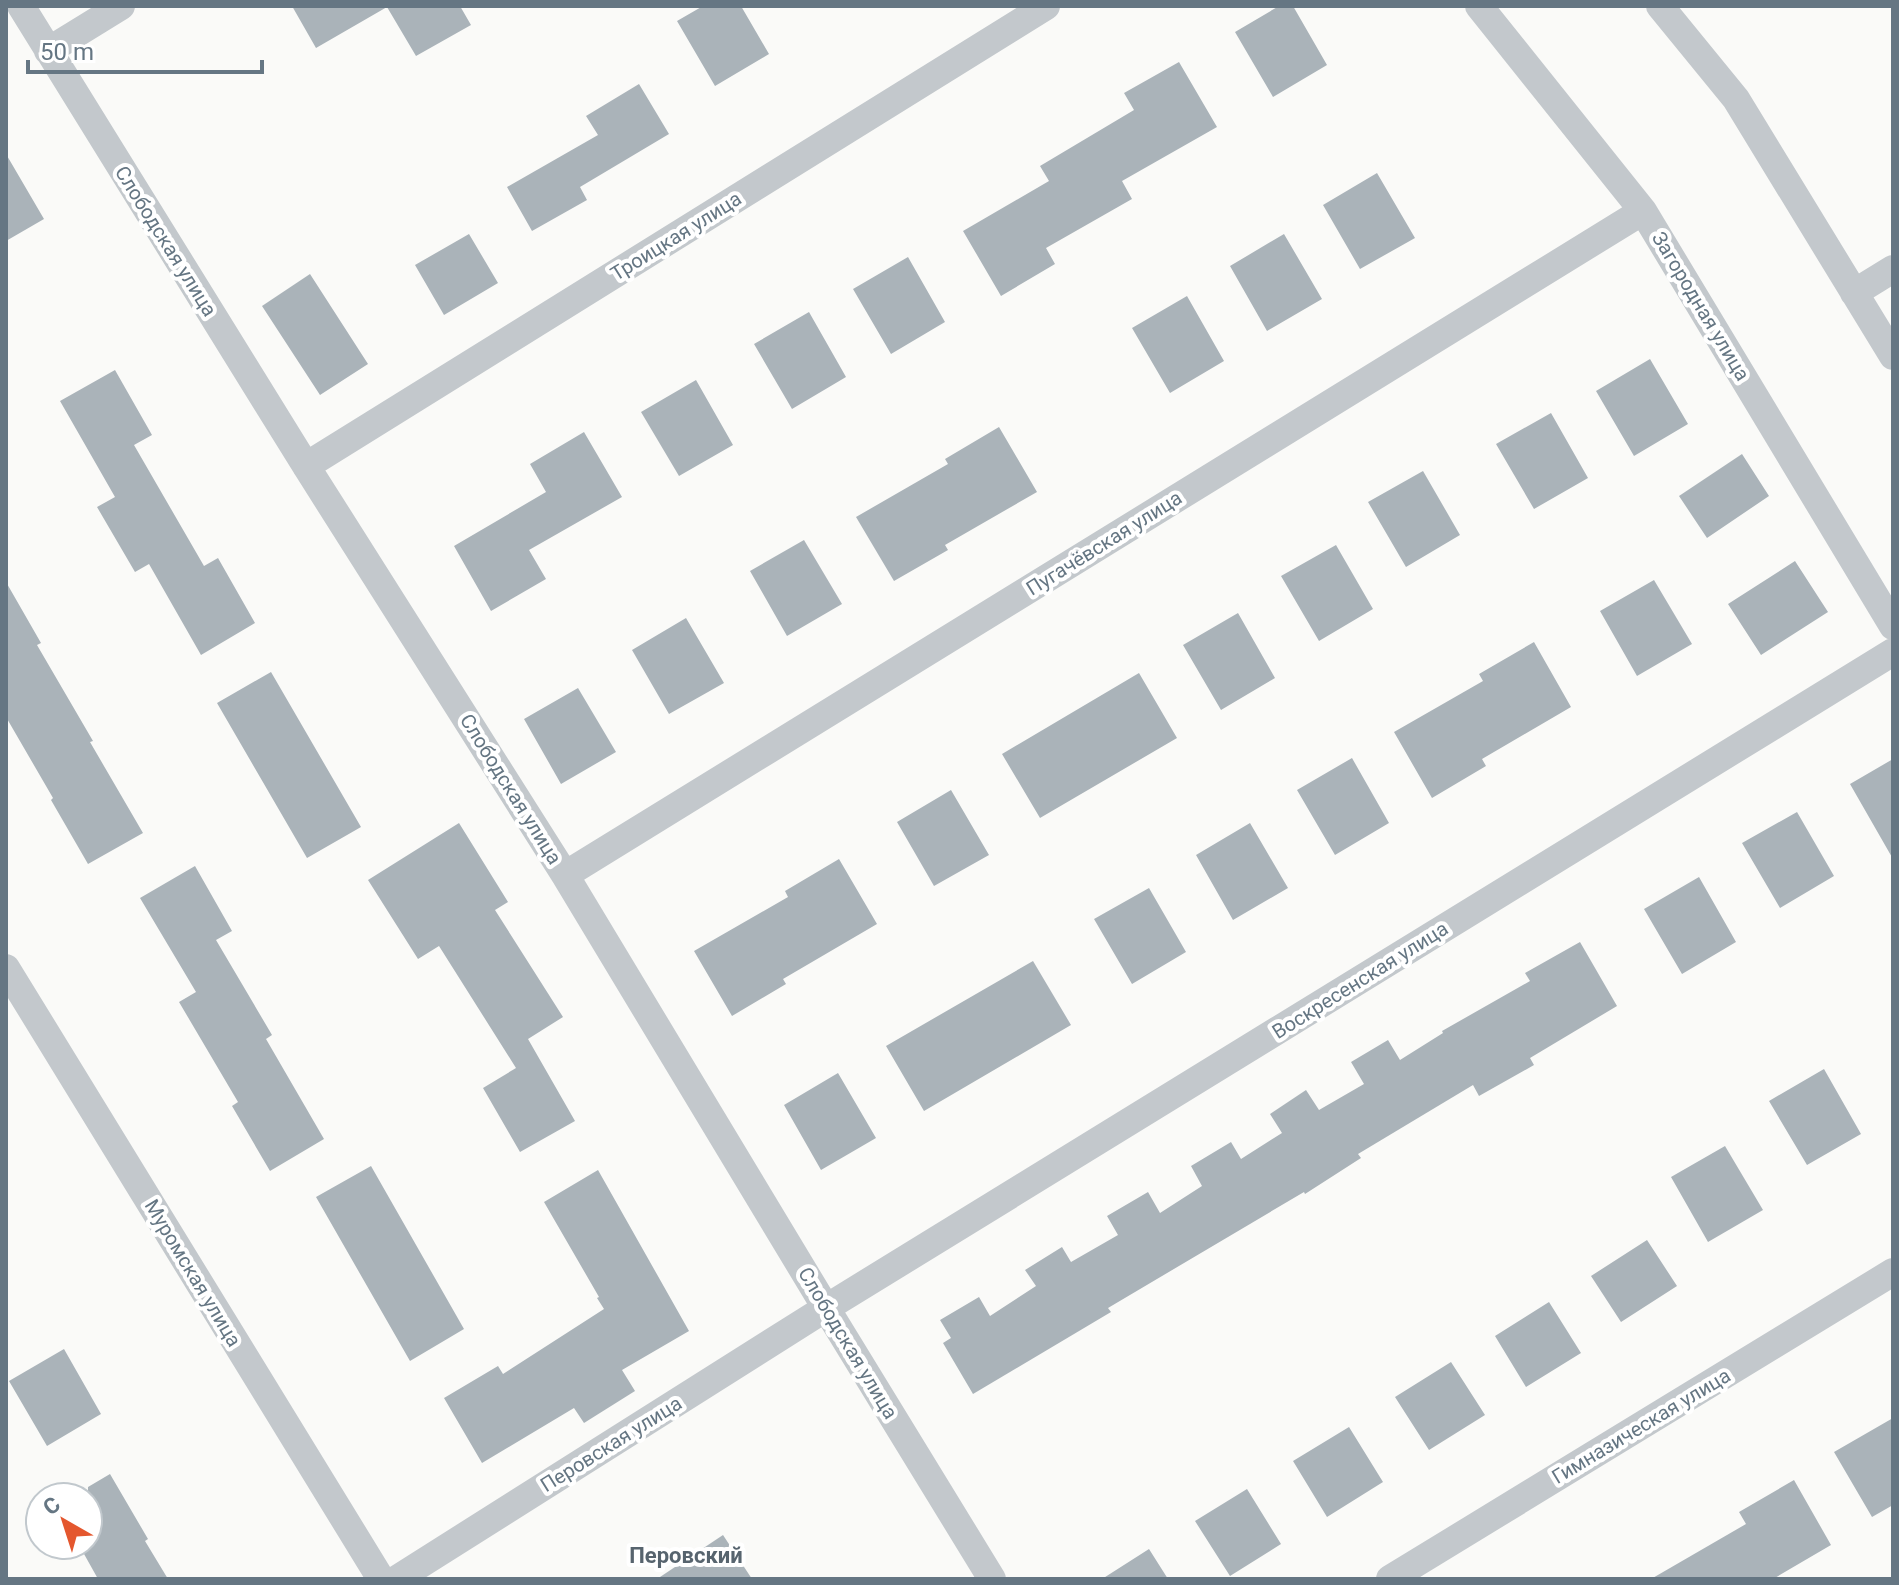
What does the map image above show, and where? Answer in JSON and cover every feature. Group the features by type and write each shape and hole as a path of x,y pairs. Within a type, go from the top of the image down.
{"street":[{"name":"Слободская улица","path":"21,6 306,466 565,875 992,1579"},
{"path":"48,51 121,6"},
{"name":"Троицкая улица","path":"306,466 1046,6"},
{"name":"Загородная улица","path":"1479,6 1643,211 1893,626"},
{"path":"1660,6 1736,99 1893,356"},
{"name":"Пугачёвская улица","path":"565,875 1643,211"},
{"path":"1854,293 1893,269"},
{"name":"Воскресенская улица","path":"826,1308 1893,652"},
{"name":"Муромская улица","path":"6,968 381,1579"},
{"name":"Гимназическая улица","path":"1390,1579 1893,1272"},
{"name":"Перовская улица","path":"397,1579 826,1308"}],"building":[{"path":"292,6 460,6 471,25 416,56 387,7 316,48"},
{"path":"703,6 741,6 769,54 715,86 677,21"},
{"path":"1279,6 1293,6 1327,65 1273,97 1235,32"},
{"path":"1179,62 1217,127 1122,181 1132,199 1046,248 1055,264 1001,296 963,231 1049,181 1040,166 1134,110 1124,93"},
{"path":"639,84 669,134 580,187 587,200 532,231 507,187 598,135 586,116"},
{"path":"6,154 44,219 6,241"},
{"path":"1377,173 1415,238 1360,269 1323,205"},
{"path":"469,234 498,283 444,315 415,265"},
{"path":"1284,234 1322,299 1267,331 1230,266"},
{"path":"908,257 945,322 891,354 853,289"},
{"path":"310,274 368,364 320,395 262,306"},
{"path":"1187,296 1224,361 1170,393 1132,328"},
{"path":"809,312 846,377 792,409 754,344"},
{"path":"1650,359 1688,424 1634,456 1596,391"},
{"path":"115,370 152,435 134,445 204,566 218,558 255,623 201,655 149,564 135,572 97,507 115,497 60,401"},
{"path":"696,380 733,445 679,476 641,412"},
{"path":"1551,413 1588,478 1534,509 1496,444"},
{"path":"999,427 1037,492 945,545 948,550 894,581 856,517 948,464 945,459"},
{"path":"584,432 622,497 529,550 546,579 491,611 454,546 546,492 530,464"},
{"path":"1742,454 1769,496 1707,538 1679,496"},
{"path":"1423,471 1460,535 1406,567 1368,502"},
{"path":"804,540 842,604 787,636 750,571"},
{"path":"1336,545 1373,609 1319,641 1281,576"},
{"path":"1795,561 1828,612 1761,655 1728,604"},
{"path":"1654,580 1692,644 1637,676 1600,611"},
{"path":"6,582 41,643 37,645 143,833 88,864 6,717"},
{"path":"1238,613 1275,678 1221,710 1183,645"},
{"path":"686,618 724,683 669,714 632,650"},
{"path":"1534,642 1571,707 1482,759 1486,766 1432,798 1394,732 1483,681 1479,674"},
{"path":"271,672 361,827 307,858 217,703"},
{"path":"1139,673 1177,738 1040,818 1002,754"},
{"path":"578,688 616,752 561,784 524,719"},
{"path":"1352,758 1389,823 1335,855 1297,790"},
{"path":"1893,759 1893,859 1850,784"},
{"path":"951,790 989,855 934,886 897,822"},
{"path":"1797,812 1834,876 1780,908 1742,843"},
{"path":"459,823 508,902 495,910 563,1017 528,1039 575,1121 520,1152 483,1088 516,1068 439,946 418,959 368,880"},
{"path":"1250,823 1288,888 1233,920 1196,855"},
{"path":"839,859 877,924 783,979 786,984 732,1016 694,951 788,897 785,891"},
{"path":"195,866 232,931 216,940 272,1035 266,1039 324,1139 270,1171 232,1106 238,1102 179,1002 196,992 140,898"},
{"path":"1699,877 1736,942 1682,974 1644,909"},
{"path":"1149,888 1186,952 1132,984 1094,919"},
{"path":"1580,942 1617,1006 1530,1058 1534,1065 1479,1096 1473,1085 1358,1154 1361,1158 1305,1194 1108,1308 1111,1312 973,1394 943,1343 951,1338 940,1320 979,1297 990,1316 1036,1286 1025,1270 1062,1247 1071,1262 1118,1235 1107,1216 1148,1192 1160,1213 1202,1186 1191,1166 1231,1142 1241,1159 1282,1133 1270,1114 1306,1090 1319,1110 1364,1084 1351,1062 1388,1040 1400,1060 1442,1031 1530,981 1525,973"},
{"path":"1033,961 1071,1025 924,1111 886,1046"},
{"path":"1824,1069 1861,1134 1807,1165 1769,1101"},
{"path":"838,1073 876,1138 821,1170 784,1105"},
{"path":"1725,1146 1763,1210 1708,1242 1671,1177"},
{"path":"371,1166 464,1329 410,1361 316,1197"},
{"path":"598,1170 689,1331 622,1370 635,1391 584,1423 574,1408 482,1463 444,1398 498,1366 503,1374 604,1309 544,1202"},
{"path":"1647,1240 1677,1286 1621,1322 1591,1276"},
{"path":"1549,1302 1581,1353 1526,1387 1495,1336"},
{"path":"64,1349 101,1414 47,1446 9,1381"},
{"path":"1451,1362 1485,1415 1429,1450 1395,1397"},
{"path":"1893,1418 1893,1505 1872,1517 1834,1452"},
{"path":"1349,1427 1383,1482 1327,1517 1293,1461"},
{"path":"110,1474 168,1579 98,1579 88,1561 104,1561 104,1481 98,1481"},
{"path":"1794,1480 1831,1545 1773,1579 1651,1579 1746,1524 1739,1512"},
{"path":"1247,1489 1281,1544 1230,1576 1195,1521"},
{"path":"723,1535 752,1579 657,1579"},
{"path":"1149,1549 1168,1579 1102,1579"}],"district":[{"name":"Перовский","path":"686,1555"}]}
